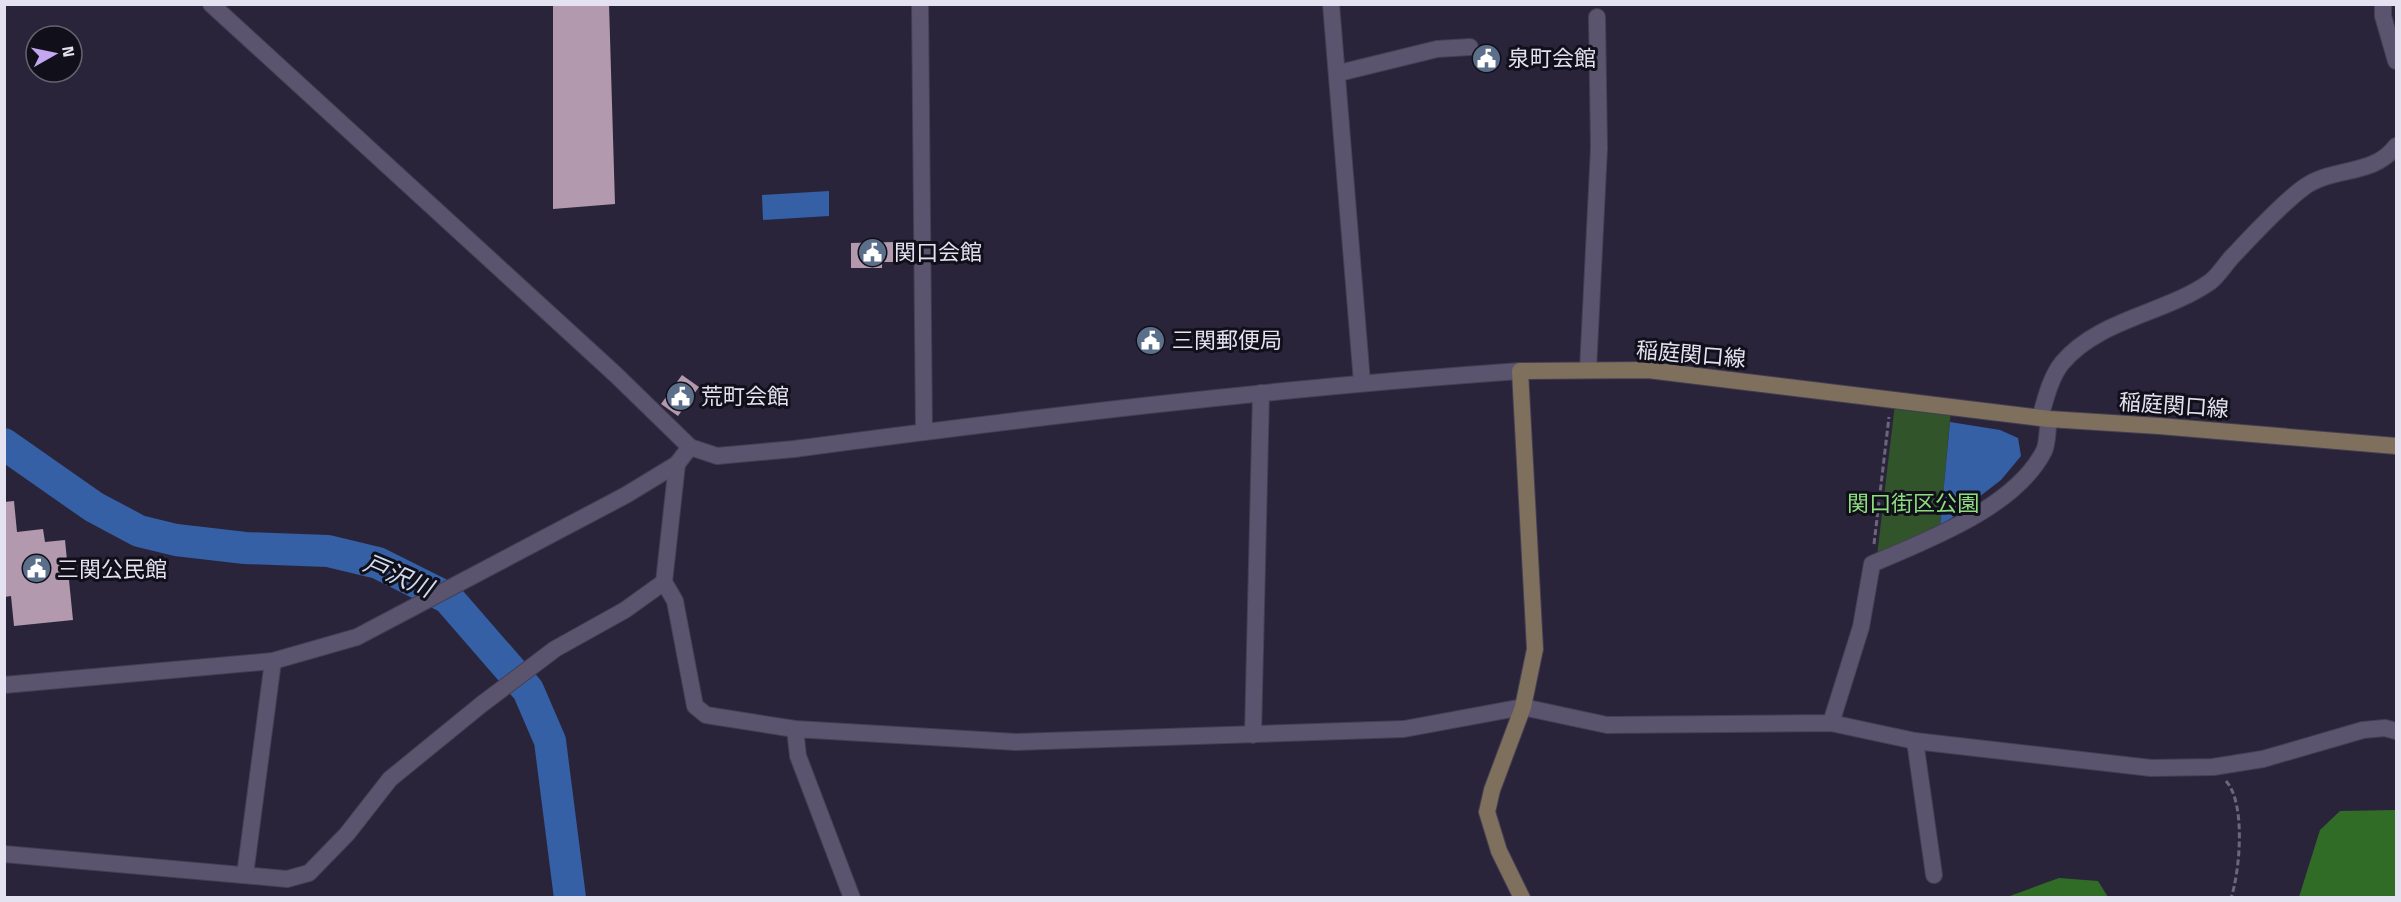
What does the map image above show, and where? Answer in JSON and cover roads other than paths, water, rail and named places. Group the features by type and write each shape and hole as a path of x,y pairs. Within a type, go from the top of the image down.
{"main road":[{"name":"稲庭関口線","path":"1520,371 1648,370 2044,419 2159,426 2397,447"},
{"path":"1520,371 1535,650 1523,706 1492,790 1487,812 1495,841 1522,897"}],"street":[{"path":"211,4 607,366 690,447 717,456 794,449 1362,382 1520,371"},
{"path":"920,4 924,432"},
{"path":"1331,4 1339,73 1362,382"},
{"path":"2383,4 2384,16 2397,60"},
{"path":"1588,370 1599,148 1597,17"},
{"path":"1339,73 1437,49 1470,47"},
{"path":"1831,723 1861,627 1872,564 1934,537 1993,506 2020,482 2044,450 2044,419 2048,391 2061,364 2082,346 2105,331 2178,300 2211,281 2304,188 2326,176 2370,167 2389,156 2397,146"},
{"path":"1253,735 1261,393"},
{"path":"4,685 273,662 357,637 626,495 677,464 690,447"},
{"path":"677,464 664,582 675,601 695,706 706,715 795,729 1016,742 1253,735 1404,729 1523,706 1606,725 1831,723 1915,741 2151,768 2213,767 2263,759 2363,730 2385,728 2397,731"},
{"path":"4,854 287,879 309,873 346,834 390,779 482,704 555,650 625,610 664,582"},
{"path":"245,875 273,662"},
{"path":"795,729 798,756 852,897"},
{"path":"1915,741 1934,875"}],"water":[{"path":"829,191 829,216 763,220 762,195"},
{"path":"1950,422 2000,430 2018,438 2021,456 2001,480 1940,527"}],"waterway":[{"name":"戸沢川","path":"4,444 94,507 139,531 176,540 245,548 328,551 378,563 448,598 528,690 550,741 570,898"}],"place":[{"name":"泉町会館","path":"1487,58"},
{"name":"関口会館","path":"873,252"},
{"name":"三関郵便局","path":"1151,340"},
{"name":"荒町会館","path":"680,396"},
{"name":"三関公民館","path":"36,569"}],"park label":[{"name":"関口街区公園","path":"1913,503"}]}
